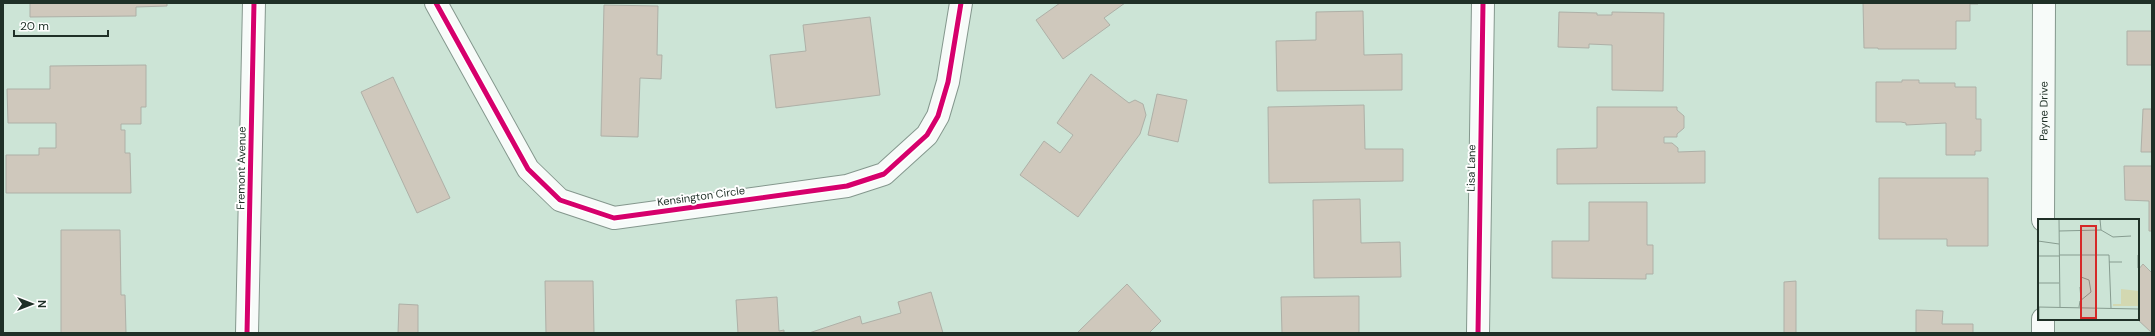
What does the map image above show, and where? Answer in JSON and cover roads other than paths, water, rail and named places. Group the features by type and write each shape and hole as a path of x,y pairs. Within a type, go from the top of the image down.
{"street":[{"name":"Fremont Avenue","path":"247,333 254,3"},
{"name":"Kensington Circle","path":"436,3 528,169 560,200 614,218 847,186 884,174 927,135 938,116 948,82 961,3"},
{"name":"Lisa Lane","path":"1478,333 1483,3"},
{"name":"Payne Drive","path":"2043,219 2044,3"},
{"path":"2042,333 2043,320"}]}
